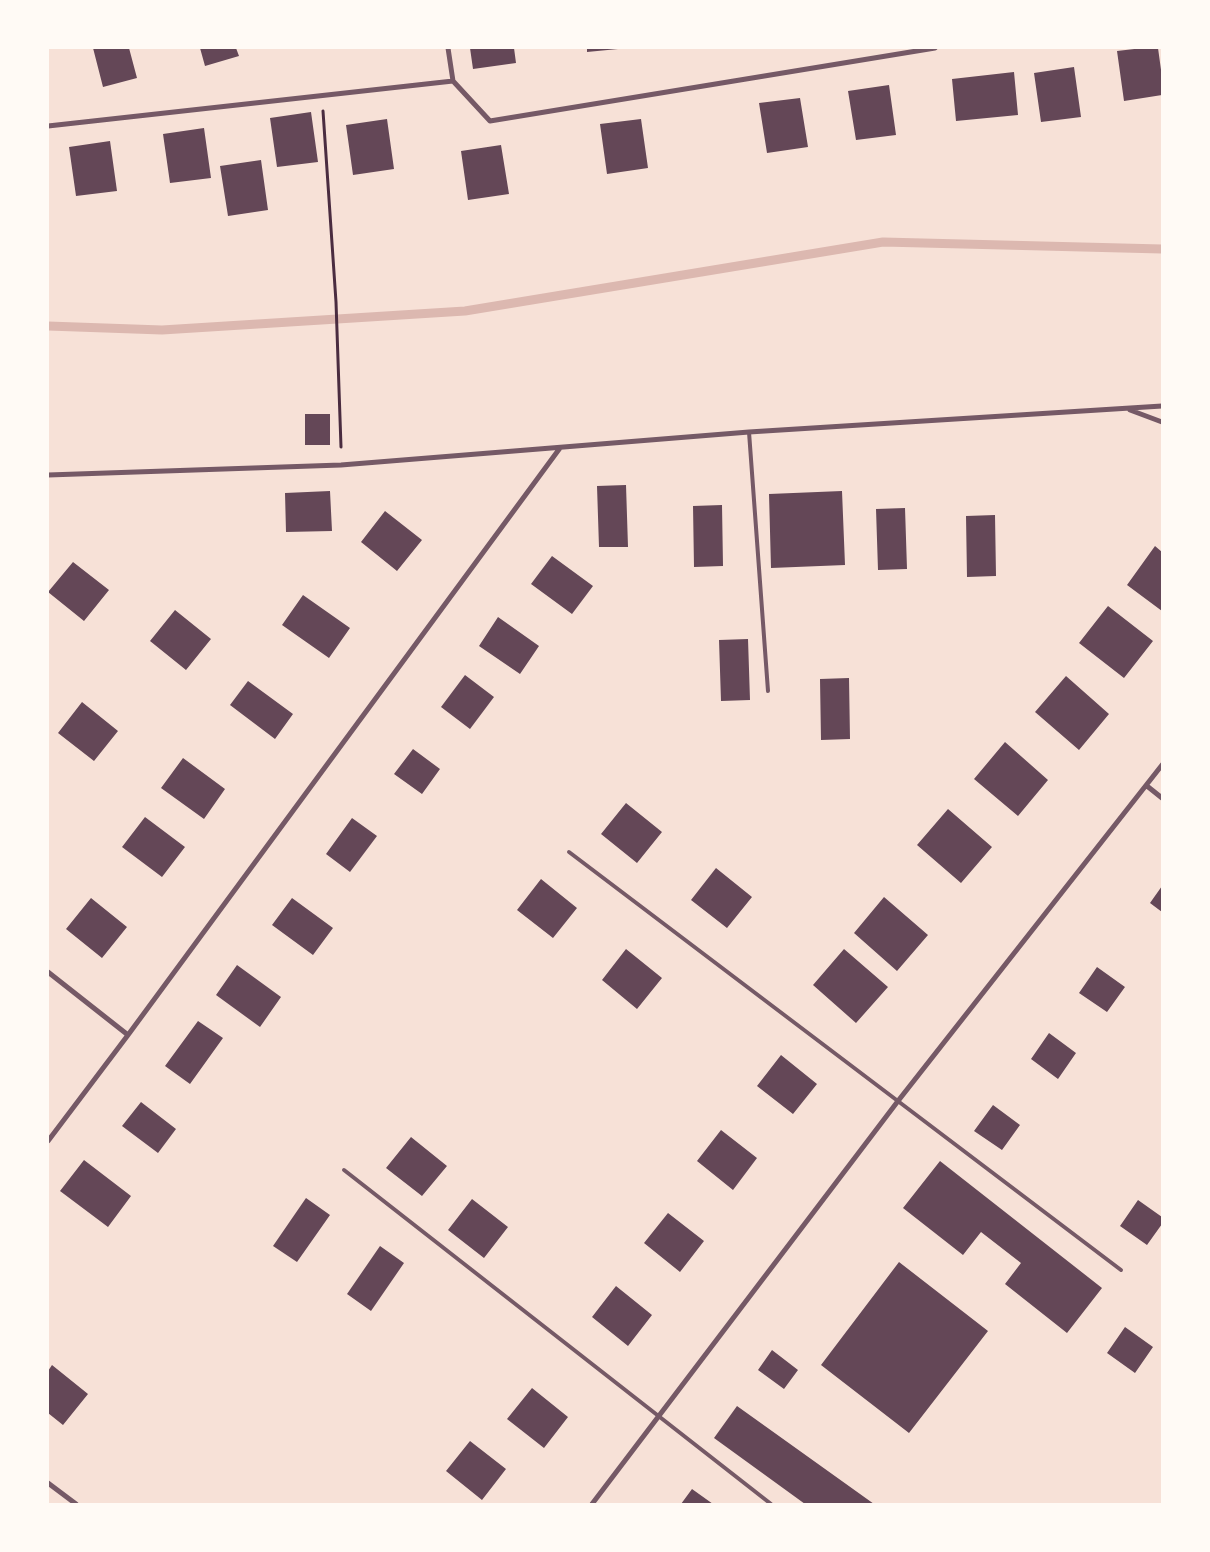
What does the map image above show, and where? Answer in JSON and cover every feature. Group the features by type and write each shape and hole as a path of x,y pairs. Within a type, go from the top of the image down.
{"street":[{"path":"448,48 453,81 490,121 935,48"},
{"path":"48,126 453,81"},
{"path":"48,475 341,465 749,432 1162,406"},
{"path":"1128,409 1162,422"},
{"path":"48,1141 560,448"},
{"path":"592,1504 898,1100 1162,765"},
{"path":"1147,786 1162,798"},
{"path":"48,972 128,1035"},
{"path":"48,1483 76,1504"}],"lane":[{"path":"749,432 768,691"},
{"path":"569,852 1121,1270"},
{"path":"344,1170 771,1504"}],"path":[{"path":"322,96 336,302 341,465"}],"building":[{"path":"93,48 129,48 137,78 103,87"},
{"path":"200,48 236,48 239,56 205,66"},
{"path":"470,48 514,48 516,63 473,69"},
{"path":"587,48 618,48 618,49 587,52"},
{"path":"1158,48 1162,77 1162,95 1124,101 1117,51"},
{"path":"1074,67 1081,117 1041,122 1034,73"},
{"path":"1014,72 1018,115 956,121 952,79"},
{"path":"889,85 896,135 856,140 848,91"},
{"path":"800,98 808,147 767,153 759,103"},
{"path":"311,112 318,162 277,167 270,118"},
{"path":"387,119 394,169 353,175 346,125"},
{"path":"641,119 648,168 607,174 600,124"},
{"path":"204,128 211,178 170,183 163,134"},
{"path":"110,141 117,191 76,196 69,147"},
{"path":"501,145 509,194 468,200 461,151"},
{"path":"261,160 268,210 228,216 220,166"},
{"path":"305,414 330,414 330,445 305,445"},
{"path":"626,485 628,547 599,547 597,486"},
{"path":"330,491 332,531 286,532 285,493"},
{"path":"842,491 845,565 771,568 769,494"},
{"path":"722,505 723,566 694,567 693,506"},
{"path":"905,508 907,569 878,570 876,509"},
{"path":"385,511 422,540 397,571 361,542"},
{"path":"995,515 996,576 967,577 966,516"},
{"path":"1155,546 1162,552 1162,611 1127,585"},
{"path":"552,556 593,586 572,614 531,584"},
{"path":"73,562 109,590 84,621 48,592"},
{"path":"303,595 350,628 329,658 282,625"},
{"path":"1108,606 1153,641 1124,678 1079,643"},
{"path":"175,610 211,639 186,670 150,641"},
{"path":"498,617 539,646 520,674 479,646"},
{"path":"748,639 750,700 721,701 719,640"},
{"path":"465,675 494,697 470,729 441,707"},
{"path":"1066,676 1109,714 1079,750 1035,712"},
{"path":"849,678 850,739 821,740 820,679"},
{"path":"248,681 293,714 275,739 230,705"},
{"path":"82,702 118,731 94,761 58,733"},
{"path":"1005,742 1048,780 1018,816 974,779"},
{"path":"413,749 440,769 422,794 394,774"},
{"path":"183,758 225,789 204,819 161,788"},
{"path":"626,803 662,832 637,863 601,834"},
{"path":"948,809 992,847 961,883 917,845"},
{"path":"145,817 185,847 162,877 122,847"},
{"path":"352,818 377,836 350,872 326,854"},
{"path":"716,868 752,897 727,928 691,900"},
{"path":"541,879 577,908 553,938 517,910"},
{"path":"1162,886 1162,912 1150,903"},
{"path":"884,897 928,935 897,971 854,933"},
{"path":"91,898 127,927 102,958 66,929"},
{"path":"292,898 333,928 313,955 272,925"},
{"path":"626,949 662,978 637,1009 602,980"},
{"path":"844,949 888,987 856,1023 813,985"},
{"path":"237,965 281,997 260,1027 216,995"},
{"path":"1097,967 1125,987 1107,1012 1079,993"},
{"path":"198,1021 223,1038 190,1084 165,1066"},
{"path":"1049,1033 1076,1053 1058,1079 1031,1059"},
{"path":"781,1055 817,1084 793,1114 757,1086"},
{"path":"141,1102 176,1129 158,1153 122,1126"},
{"path":"993,1105 1020,1125 1002,1150 974,1131"},
{"path":"721,1130 757,1158 733,1190 697,1161"},
{"path":"411,1137 447,1166 422,1196 386,1168"},
{"path":"84,1160 131,1196 108,1227 60,1191"},
{"path":"940,1161 1102,1288 1067,1333 1005,1284 1021,1263 981,1232 963,1255 903,1208"},
{"path":"306,1198 330,1215 297,1262 273,1246"},
{"path":"472,1199 508,1227 484,1258 448,1230"},
{"path":"1138,1200 1162,1217 1162,1224 1147,1245 1120,1226"},
{"path":"668,1213 704,1241 680,1272 644,1243"},
{"path":"380,1246 404,1263 371,1311 347,1294"},
{"path":"899,1262 988,1331 909,1433 821,1365"},
{"path":"616,1286 652,1315 628,1346 592,1317"},
{"path":"1125,1327 1153,1347 1135,1373 1107,1353"},
{"path":"772,1350 798,1370 784,1389 758,1370"},
{"path":"52,1365 88,1394 63,1425 48,1413 48,1371"},
{"path":"532,1388 568,1417 544,1448 507,1419"},
{"path":"737,1406 874,1504 805,1504 714,1438"},
{"path":"470,1441 506,1469 482,1500 446,1471"},
{"path":"692,1489 713,1504 681,1504"}],"waterway":[{"path":"48,326 162,330 465,311 883,242 1162,249"}]}
